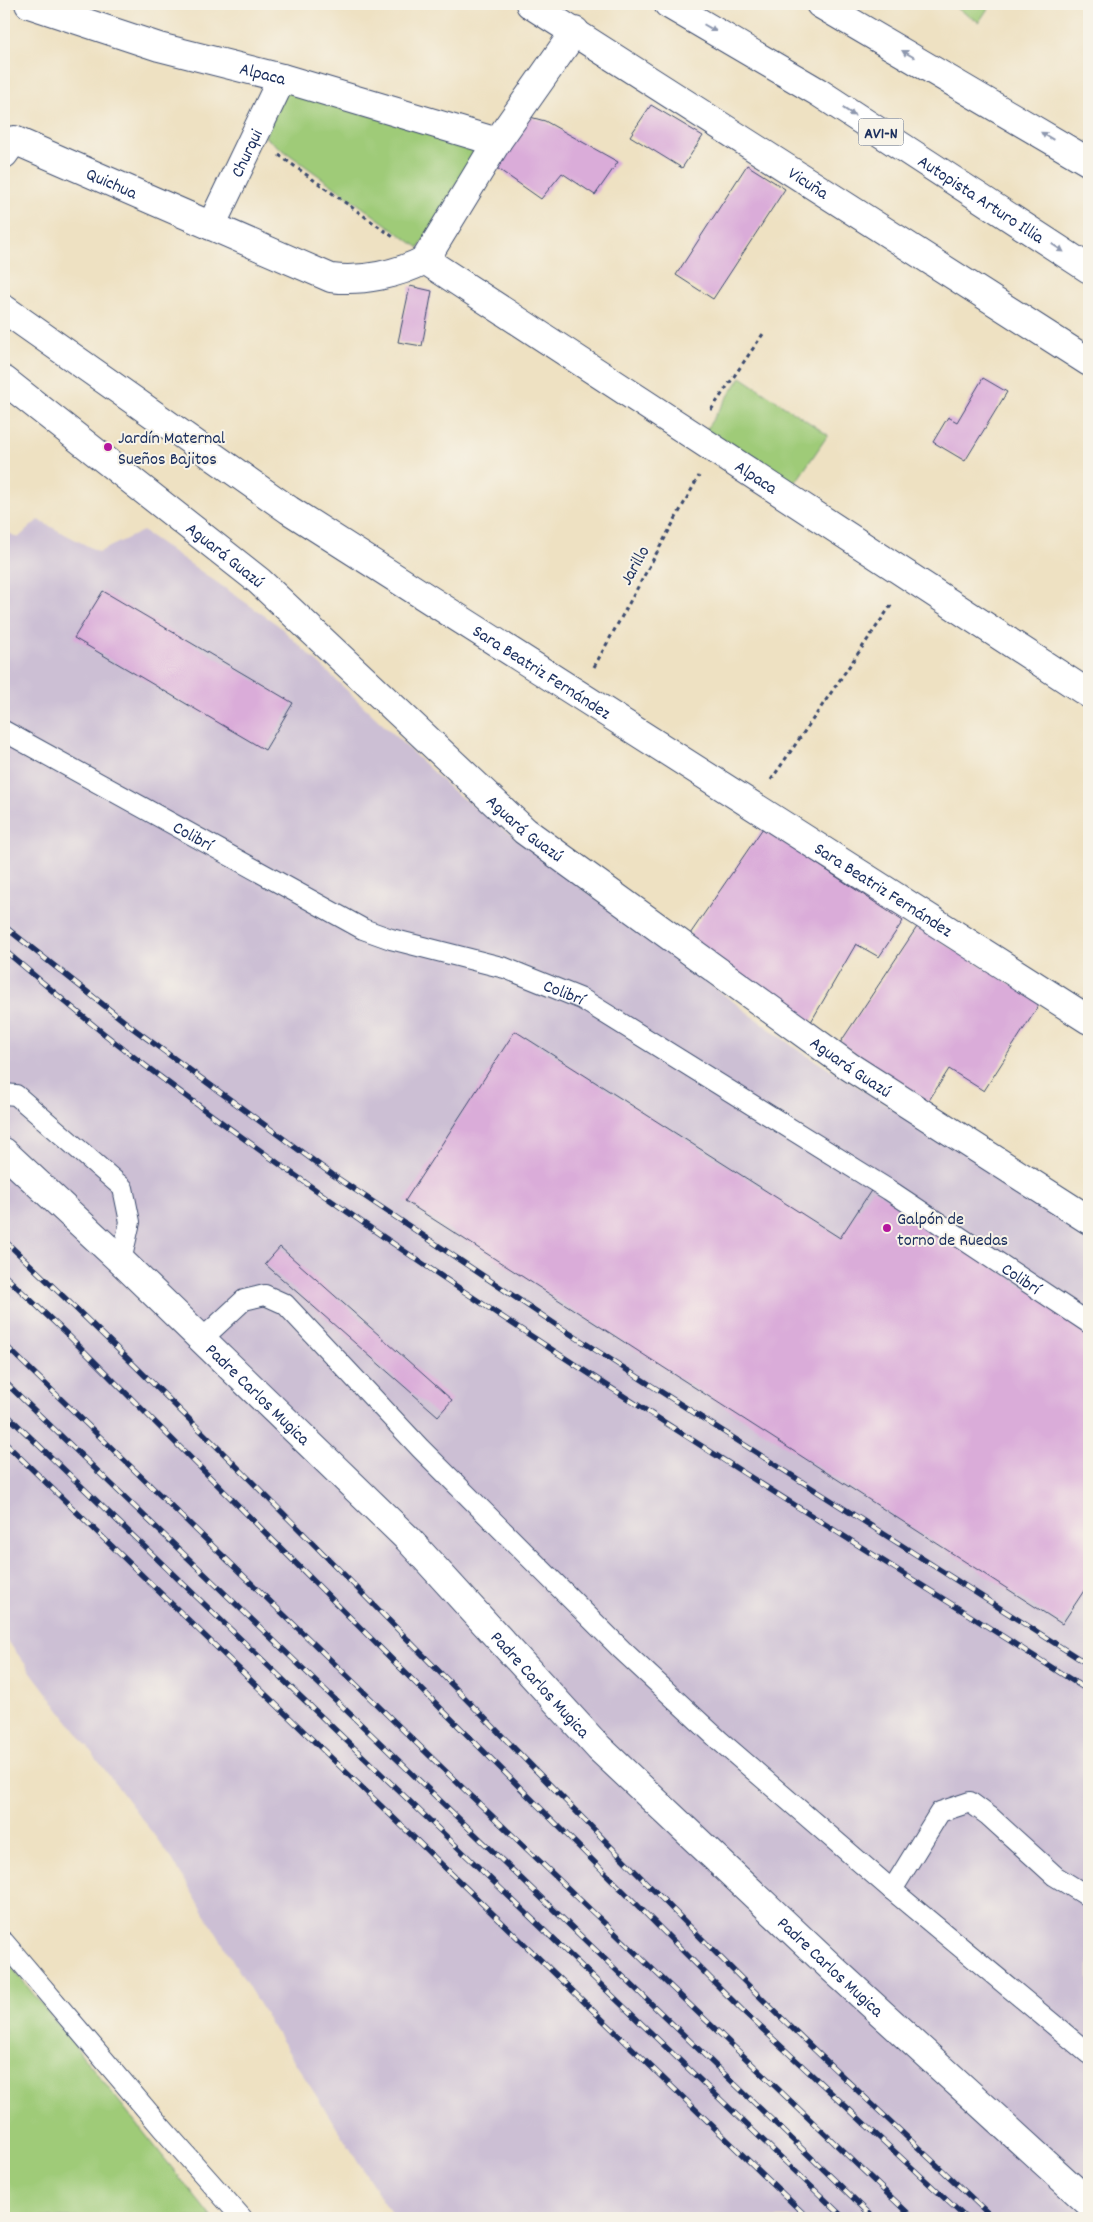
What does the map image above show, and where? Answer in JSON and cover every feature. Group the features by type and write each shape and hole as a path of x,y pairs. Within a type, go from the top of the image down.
{"main road":[{"name":"Alpaca","path":"29,4 159,47 282,78 497,142"},
{"name":"Vicuña","path":"530,4 576,31 1089,362"},
{"name":"Autopista Arturo Illia","path":"668,4 818,92 1089,269"},
{"path":"820,4 1089,162"},
{"path":"425,260 497,142 576,31"},
{"name":"Churqui","path":"211,226 282,78"},
{"name":"Quichua","path":"9,147 211,226 331,278 344,279 395,272 425,260"},
{"name":"Alpaca","path":"425,260 1089,694"},
{"name":"Sara Beatriz Fernández","path":"4,309 289,510 1089,1020"},
{"name":"Aguará Guazú","path":"4,380 259,581 525,831 850,1068 1089,1220"},
{"name":"Padre Carlos Mugica","path":"4,1152 121,1261 408,1539 599,1748 840,1976 1089,2203"}],"lane":[{"name":"Colibrí","path":"4,731 363,928 391,939 505,968 582,999 889,1190 1089,1323"},
{"path":"4,1094 16,1095 123,1188 130,1222 121,1261"},
{"path":"201,1340 244,1300 266,1295 285,1304 420,1448 622,1650 720,1741 892,1890 1089,2054"},
{"path":"892,1890 940,1812 970,1802 989,1816 1055,1876 1089,1897"},
{"path":"4,1942 162,2128 242,2218"}],"path":[{"path":"254,137 425,260"},
{"name":"Jarillo","path":"579,694 704,442 765,331"},
{"path":"754,806 910,577"}],"shaded area":[{"path":"38,520 99,552 143,531 278,625 454,792 795,1048 1089,1230 1089,2218 394,2218 272,2026 172,1859 4,1636 4,530 18,538"}],"green space":[{"path":"950,4 991,4 979,22"},
{"path":"286,90 478,148 419,248 265,137"},
{"path":"741,377 828,435 791,489 705,431"},
{"path":"4,1960 15,1971 212,2218 4,2218"}],"building":[{"path":"651,105 703,136 682,168 630,136"},
{"path":"530,117 545,121 618,162 595,195 562,173 541,199 494,166"},
{"path":"747,165 785,189 713,299 676,275"},
{"path":"410,286 432,291 422,346 398,342"},
{"path":"983,378 1007,392 965,461 933,442 948,417 957,422"},
{"path":"103,591 293,703 265,750 74,638"},
{"path":"763,828 903,921 879,957 856,944 808,1027 688,937"},
{"path":"917,927 1041,1002 984,1091 949,1069 928,1102 840,1043"},
{"path":"515,1031 840,1238 872,1189 1089,1329 1089,1583 1062,1624 405,1201"},
{"path":"280,1247 452,1400 438,1416 265,1264"}],"railway":[{"path":"4,926 134,1029 333,1175 558,1326 1089,1665"},
{"path":"4,950 126,1051 360,1221 600,1381 1089,1691"},
{"path":"4,1240 289,1519 755,1992 993,2218"},
{"path":"4,1275 69,1336 742,2010 966,2218"},
{"path":"4,1344 464,1789 913,2218"},
{"path":"4,1381 874,2218"},
{"path":"4,1412 844,2218"},
{"path":"4,1442 808,2218"}],"place":[{"name":"Jardín Maternal Sueños Bajitos","path":"108,447"},
{"name":"Galpón de torno de Ruedas","path":"887,1228"}]}
